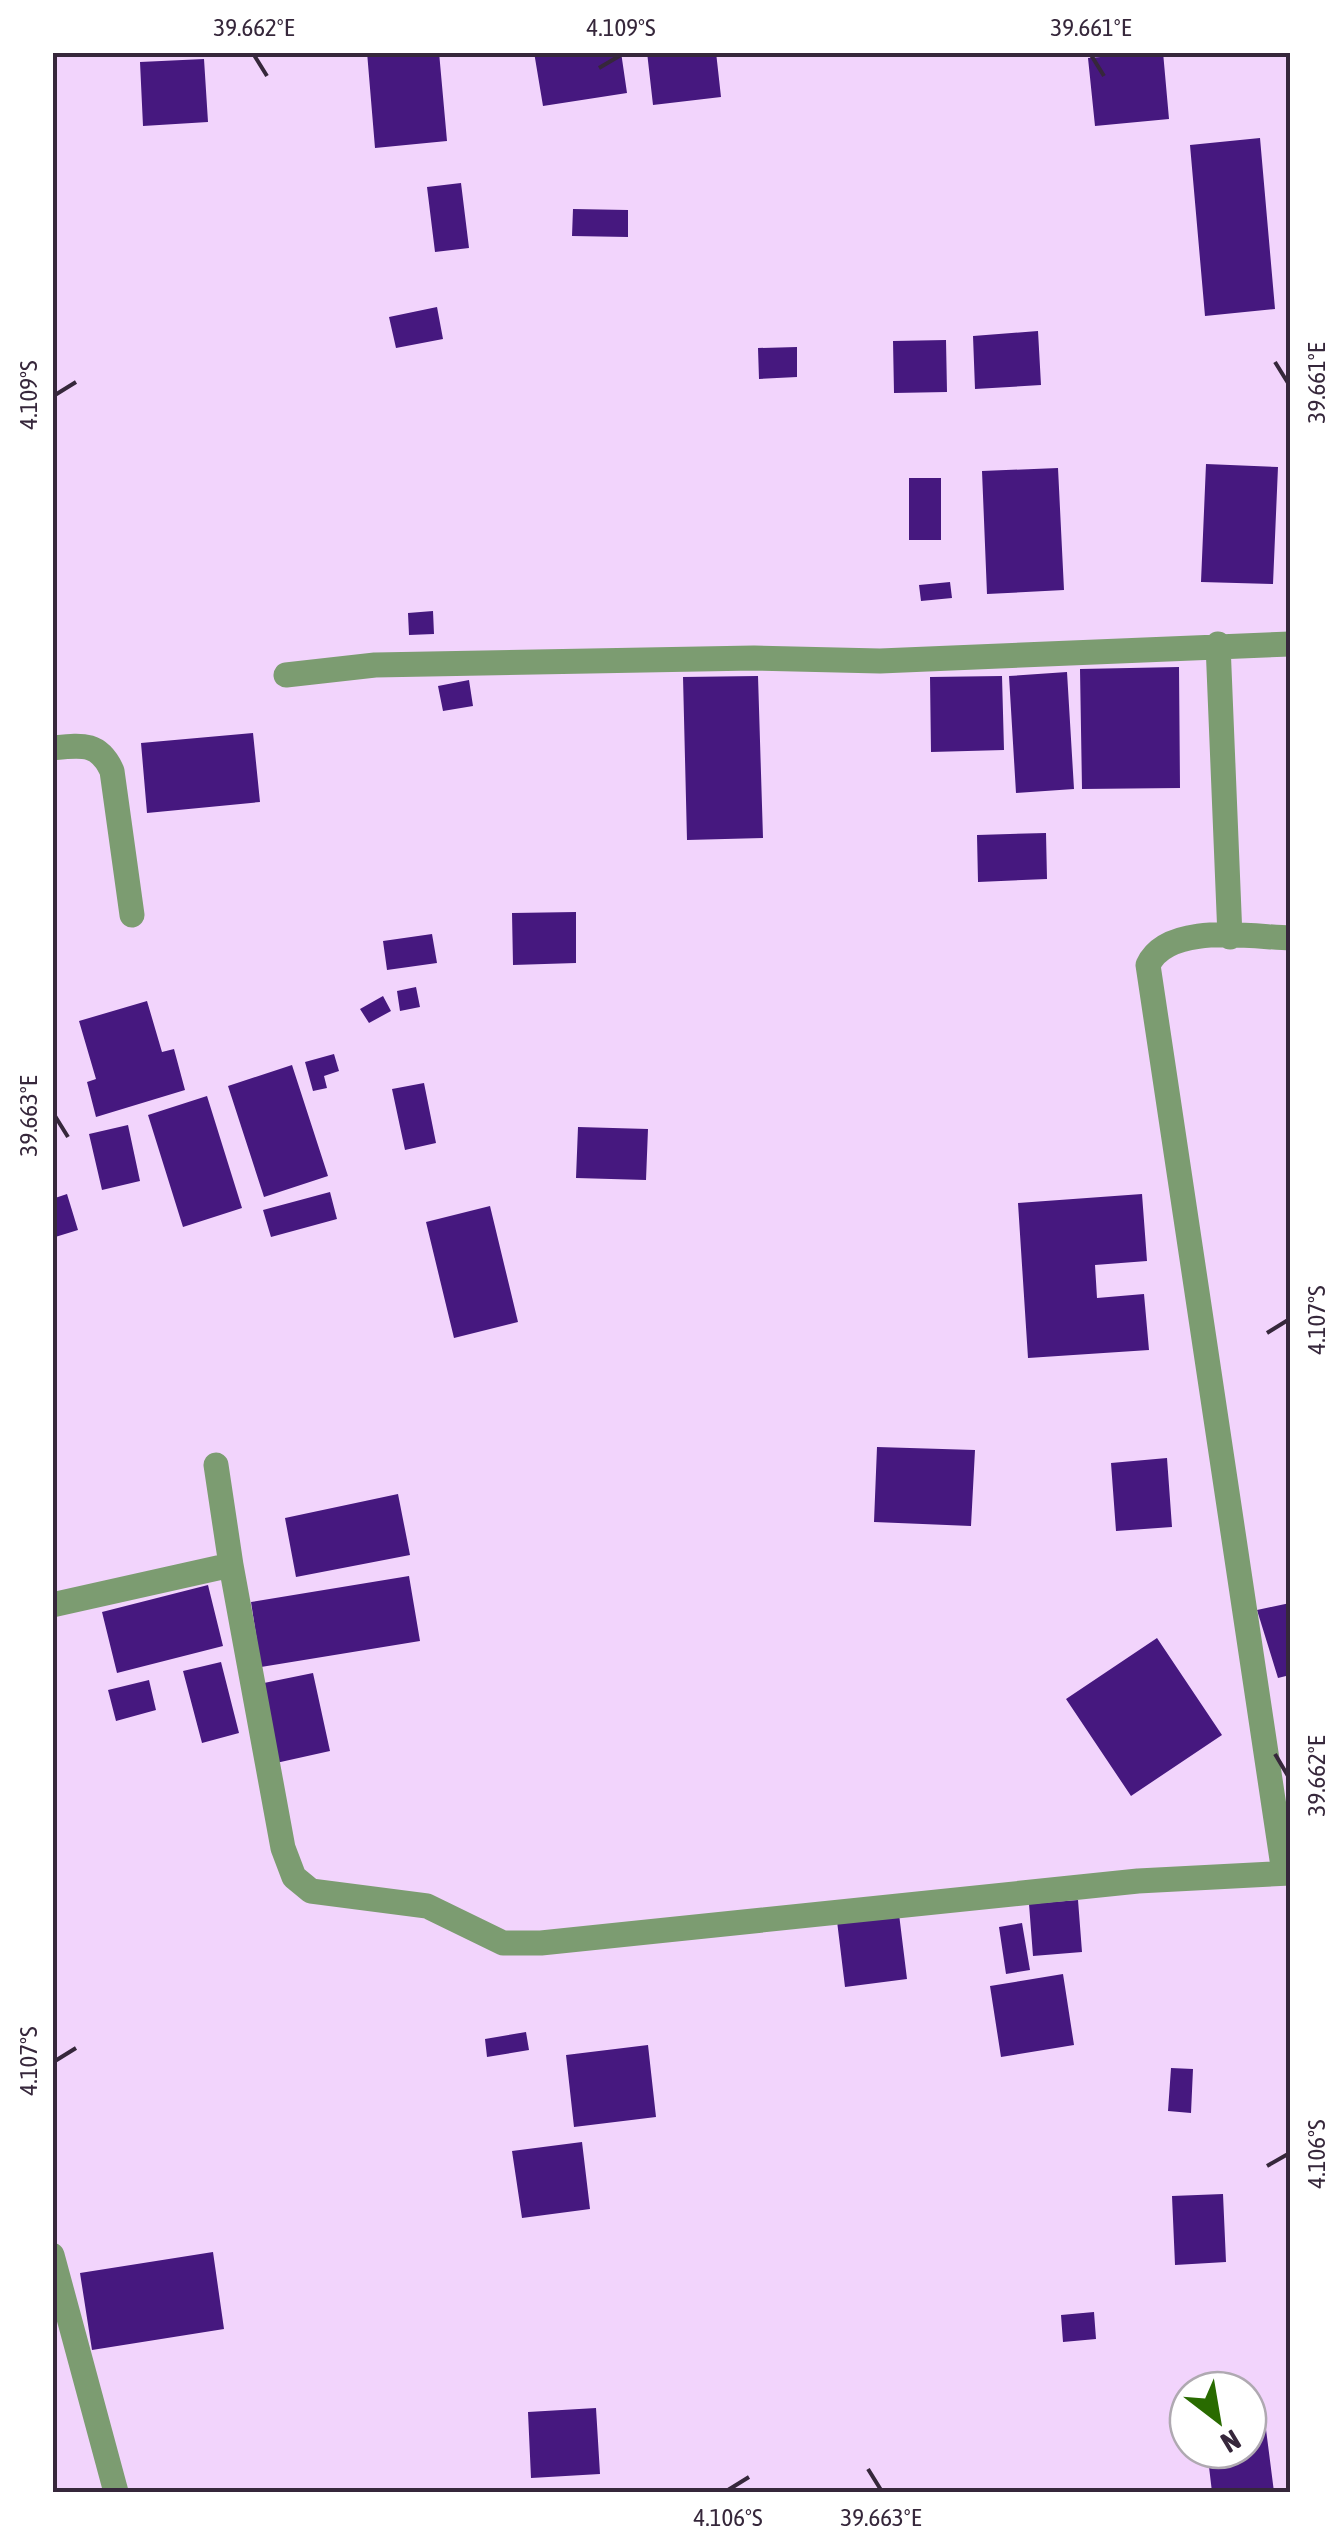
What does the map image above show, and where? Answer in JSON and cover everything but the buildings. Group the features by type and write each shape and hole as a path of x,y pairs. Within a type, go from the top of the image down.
{"street":[{"path":"1218,644 1230,937"},
{"path":"286,676 376,665 754,658 880,661 1290,644"},
{"path":"52,748 92,745 104,754 112,771 132,915"},
{"path":"216,1465 283,1848 294,1877 311,1891 427,1906 514,1946 1138,1880 1287,1873 1161,1036 1148,975 1150,960 1175,942 1230,937 1290,938"},
{"path":"52,1604 232,1566"},
{"path":"52,2254 116,2492"}]}
